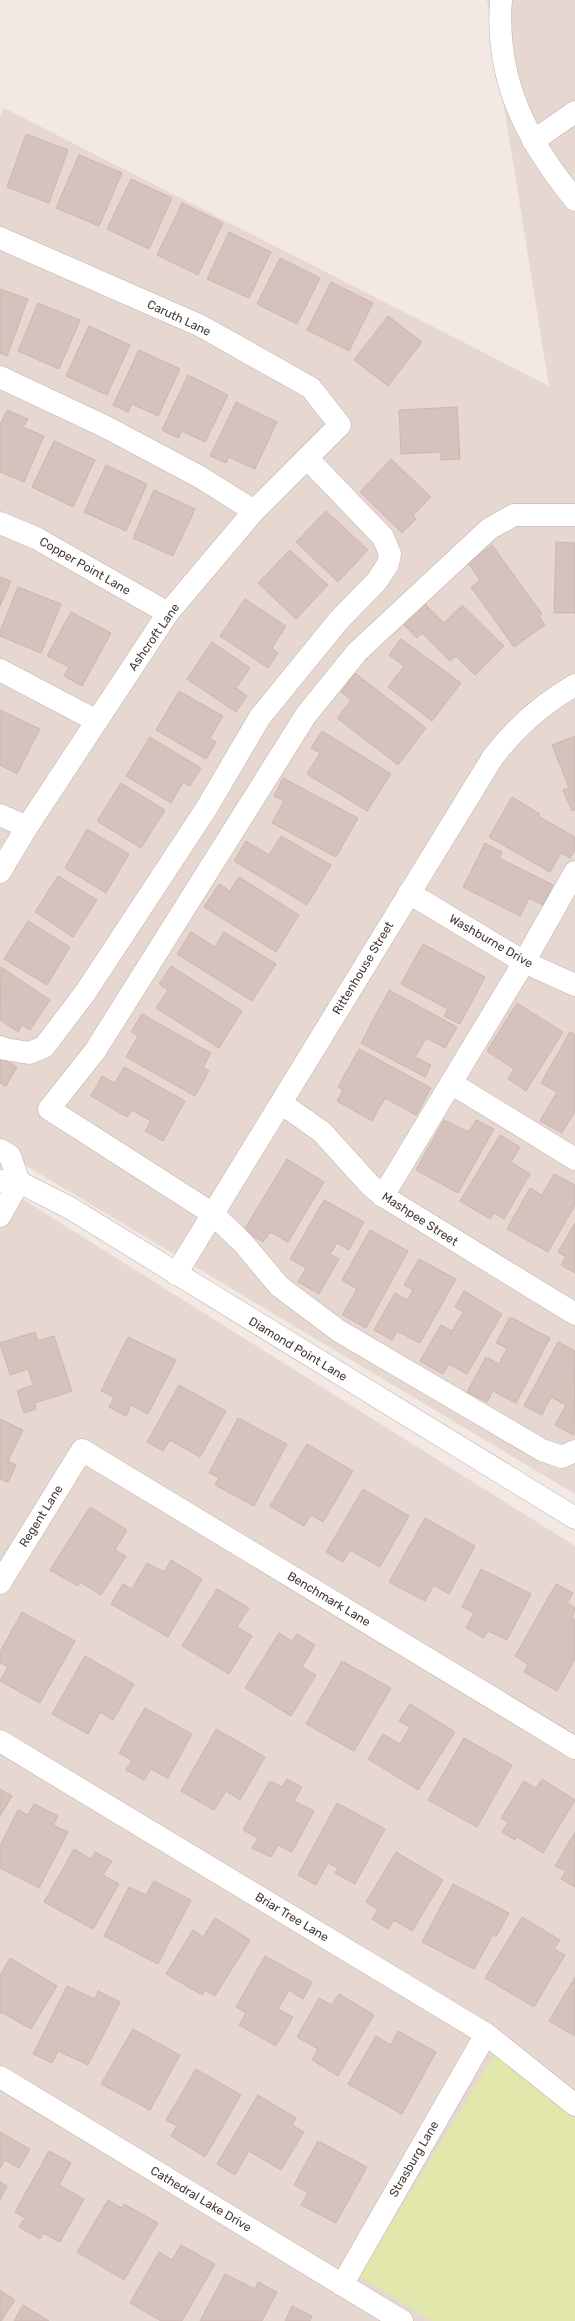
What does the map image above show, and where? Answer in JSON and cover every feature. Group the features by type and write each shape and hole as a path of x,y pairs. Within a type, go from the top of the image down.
{"street":[{"path":"501,0 500,32 507,78 519,112 533,142 545,161 575,200"},
{"path":"533,142 575,112"},
{"name":"Caruth Lane","path":"0,238 201,326 311,388 340,425"},
{"path":"0,377 106,427 200,477 254,512"},
{"name":"Ashcroft Lane","path":"0,872 27,827 168,613 254,512 340,425"},
{"path":"0,1047 29,1053 44,1047 85,993 193,829 260,717 338,620 377,581 388,564 390,554 383,537 307,458"},
{"path":"575,515 514,515 489,529 357,652 306,715 94,1051 49,1109 213,1214 243,1243 279,1286 339,1331 542,1450 562,1457 575,1451"},
{"name":"Copper Point Lane","path":"0,523 36,538 168,613"},
{"path":"0,670 97,721"},
{"name":"Rittenhouse Street","path":"176,1274 480,776 502,745 540,707 575,685"},
{"path":"0,815 27,827"},
{"path":"383,1196 524,962 575,872"},
{"name":"Washburne Drive","path":"409,893 524,962 575,985"},
{"path":"451,1083 575,1159"},
{"name":"Mashpee Street","path":"281,1103 322,1132 370,1185 383,1196 575,1314"},
{"path":"0,1150 10,1156 10,1182 0,1216"},
{"name":"Diamond Point Lane","path":"10,1182 70,1208 575,1518"},
{"name":"Regent Lane","path":"0,1583 82,1450"},
{"name":"Benchmark Lane","path":"82,1450 575,1748"},
{"name":"Briar Tree Lane","path":"0,1740 486,2034 575,2105"},
{"name":"Strasburg Lane","path":"342,2285 486,2034"},
{"name":"Cathedral Lake Drive","path":"0,2077 402,2321"}],"shaded area":[{"path":"487,0 575,0 575,1494 10,1156 0,1170 0,116 4,108 549,386"},
{"path":"0,1185 575,1546 575,2321 0,2321"}],"green space":[{"path":"494,2056 523,2073 575,2119 575,2321 432,2321 359,2276"}],"building":[{"path":"26,134 68,150 49,203 7,187"},
{"path":"79,155 122,173 99,226 56,208"},
{"path":"131,179 172,198 149,249 107,229"},
{"path":"182,203 223,223 198,275 157,255"},
{"path":"229,232 271,252 249,298 207,279"},
{"path":"280,258 320,278 297,324 257,304"},
{"path":"331,282 373,303 349,351 307,330"},
{"path":"0,289 28,299 7,356 0,353"},
{"path":"38,303 80,320 59,369 18,351"},
{"path":"388,316 422,342 388,386 354,360"},
{"path":"89,326 130,345 107,395 66,376"},
{"path":"139,350 180,369 158,416 132,404 128,412 113,405"},
{"path":"188,375 228,395 205,442 182,431 178,438 162,430"},
{"path":"236,402 277,422 255,469 229,457 226,463 210,456"},
{"path":"457,407 460,459 441,460 440,452 401,454 399,410"},
{"path":"7,410 28,419 23,427 44,436 24,482 0,472 0,425"},
{"path":"54,441 95,460 73,507 32,487"},
{"path":"391,459 431,497 413,515 416,519 402,533 360,492"},
{"path":"106,465 147,484 126,531 84,512"},
{"path":"154,490 195,509 173,556 133,538"},
{"path":"326,511 368,550 338,582 296,542"},
{"path":"556,542 575,543 575,613 554,613"},
{"path":"492,545 542,614 539,616 545,625 514,647 471,587 480,580 468,563"},
{"path":"290,550 328,585 296,619 258,583"},
{"path":"0,577 11,581 0,606"},
{"path":"18,587 61,604 41,653 0,636 0,631"},
{"path":"245,599 286,626 272,648 278,653 268,668 220,636"},
{"path":"424,603 444,623 462,605 504,646 475,675 456,656 450,661 422,633 417,638 403,624"},
{"path":"71,612 111,633 82,686 64,676 69,667 47,656"},
{"path":"401,639 461,683 432,721 388,687 404,666 389,655"},
{"path":"212,642 250,668 236,688 247,696 236,712 187,679"},
{"path":"355,673 426,728 398,765 337,718 351,700 341,692"},
{"path":"179,691 223,716 210,738 216,742 206,759 156,730"},
{"path":"0,710 40,729 17,774 0,765"},
{"path":"322,731 391,774 367,811 307,774 320,753 311,748"},
{"path":"575,736 575,810 572,811 563,790 569,788 552,745"},
{"path":"150,737 201,768 190,786 183,782 171,803 126,776"},
{"path":"283,778 358,818 336,857 272,823 284,801 274,796"},
{"path":"121,783 165,810 141,848 97,821"},
{"path":"512,797 540,814 538,816 575,837 575,850 570,858 561,853 550,872 489,837"},
{"path":"87,829 129,854 106,893 65,868"},
{"path":"281,836 331,865 307,905 234,861 246,841 269,855"},
{"path":"485,843 502,852 499,858 553,885 543,905 529,898 520,916 463,887"},
{"path":"58,876 97,900 73,937 35,912"},
{"path":"239,877 299,915 276,952 204,907 219,884 230,891"},
{"path":"28,921 70,947 47,985 4,959"},
{"path":"191,932 215,947 224,932 276,964 252,1001 177,954"},
{"path":"423,944 485,977 460,1024 444,1016 448,1009 401,984"},
{"path":"171,966 242,1011 219,1048 156,1008 168,990 159,984"},
{"path":"1,967 50,1000 30,1030 22,1025 18,1032 0,1020"},
{"path":"389,990 457,1027 445,1048 426,1038 415,1057 431,1065 425,1077 361,1043"},
{"path":"517,1003 563,1032 526,1091 508,1079 514,1069 487,1051"},
{"path":"142,1014 211,1053 203,1067 209,1071 195,1096 126,1057 138,1036 131,1032"},
{"path":"570,1032 575,1035 575,1111 562,1133 540,1121 557,1092 541,1083"},
{"path":"359,1049 431,1088 416,1115 385,1098 372,1121 337,1101 343,1090 338,1087"},
{"path":"0,1058 17,1067 6,1086 0,1083"},
{"path":"124,1067 185,1101 163,1141 145,1131 151,1121 132,1110 127,1117 91,1096 102,1076 115,1083"},
{"path":"444,1120 469,1132 476,1120 494,1129 458,1193 416,1170"},
{"path":"500,1135 520,1147 511,1162 530,1174 504,1219 494,1213 490,1219 460,1201"},
{"path":"287,1159 324,1182 288,1242 270,1232 263,1242 244,1230"},
{"path":"554,1174 575,1185 575,1205 548,1252 507,1229 530,1188 542,1195"},
{"path":"324,1200 364,1222 349,1250 337,1243 330,1254 339,1259 319,1294 298,1282 306,1268 290,1259"},
{"path":"575,1223 575,1273 561,1265 566,1257 558,1252"},
{"path":"370,1230 408,1251 366,1328 342,1315 357,1289 342,1280"},
{"path":"419,1259 456,1279 420,1343 397,1331 392,1340 374,1330 395,1293 407,1300 413,1290 404,1285"},
{"path":"464,1291 502,1314 467,1374 449,1364 443,1374 420,1361 441,1325 452,1331 463,1312 455,1307"},
{"path":"510,1317 550,1338 516,1403 493,1391 487,1402 467,1392 486,1357 499,1364 507,1348 496,1343"},
{"path":"35,1332 38,1341 54,1336 72,1391 35,1403 36,1409 24,1413 17,1391 33,1385 28,1369 10,1375 0,1343"},
{"path":"128,1337 176,1360 148,1414 131,1405 126,1416 109,1407 114,1397 101,1391"},
{"path":"558,1342 575,1351 574,1435 555,1425 566,1405 551,1397 542,1415 524,1406"},
{"path":"179,1385 226,1411 200,1457 170,1440 163,1451 147,1442"},
{"path":"238,1418 287,1444 254,1506 215,1485 219,1478 209,1473"},
{"path":"0,1419 23,1430 8,1461 16,1465 8,1482 0,1479"},
{"path":"307,1444 353,1471 323,1522 311,1515 304,1526 270,1506"},
{"path":"363,1489 409,1516 380,1567 350,1550 343,1562 326,1552"},
{"path":"90,1507 127,1530 115,1550 126,1556 101,1595 80,1582 78,1586 50,1570"},
{"path":"425,1518 475,1546 449,1594 434,1585 425,1601 389,1582"},
{"path":"171,1560 202,1579 168,1637 111,1604 123,1584 132,1589 147,1563 164,1572"},
{"path":"481,1569 531,1594 507,1640 488,1631 484,1638 466,1628 474,1613 462,1607"},
{"path":"556,1584 573,1593 567,1603 575,1608 572,1618 575,1620 575,1659 557,1691 524,1672 528,1664 515,1656"},
{"path":"217,1589 249,1608 237,1627 252,1636 229,1674 182,1646"},
{"path":"22,1612 75,1641 40,1703 0,1681 8,1667 0,1663 0,1652"},
{"path":"279,1633 292,1641 297,1634 315,1645 302,1667 316,1675 291,1716 245,1688"},
{"path":"85,1656 134,1684 113,1720 100,1712 88,1734 52,1714"},
{"path":"342,1661 391,1688 354,1751 306,1724"},
{"path":"410,1704 455,1732 418,1790 368,1759 383,1734 400,1744 410,1727 399,1721"},
{"path":"145,1708 192,1734 168,1778 151,1769 144,1780 126,1770 132,1760 119,1753"},
{"path":"216,1729 265,1757 240,1800 226,1791 214,1810 181,1791"},
{"path":"464,1738 512,1765 477,1827 428,1800"},
{"path":"287,1779 302,1787 294,1801 314,1811 292,1852 278,1845 271,1857 252,1848 258,1838 243,1830 270,1781 282,1787"},
{"path":"542,1779 575,1800 543,1853 517,1837 515,1840 502,1832 508,1822 501,1818 524,1781 536,1788"},
{"path":"0,1789 12,1796 0,1816"},
{"path":"337,1803 385,1829 355,1884 335,1873 338,1868 328,1863 316,1885 298,1875"},
{"path":"34,1804 58,1816 53,1825 68,1832 39,1888 0,1868 0,1846 18,1810 28,1815"},
{"path":"575,1832 575,1887 561,1879 566,1871 555,1866"},
{"path":"74,1849 91,1859 95,1852 112,1861 103,1875 119,1884 93,1929 44,1902"},
{"path":"396,1852 443,1880 412,1931 394,1920 388,1929 372,1919 378,1910 366,1902"},
{"path":"154,1881 191,1900 158,1964 104,1936 129,1887 146,1895"},
{"path":"453,1884 509,1913 496,1937 493,1935 474,1969 422,1942"},
{"path":"522,1917 560,1940 554,1949 565,1955 534,2007 485,1978"},
{"path":"215,1918 250,1940 215,1996 205,1990 202,1995 166,1974 193,1930 203,1937"},
{"path":"265,1956 312,1982 303,1999 289,1990 278,2009 293,2017 276,2046 239,2025 246,2013 236,2007"},
{"path":"10,1958 57,1986 31,2029 1,2012 0,2014 0,1975"},
{"path":"575,1977 575,2036 549,2021"},
{"path":"67,1986 95,1999 98,1991 120,2002 88,2065 58,2051 52,2063 33,2054"},
{"path":"339,1994 374,2015 338,2076 312,2060 318,2049 297,2037 319,1998 332,2005"},
{"path":"133,2029 180,2055 150,2110 101,2084"},
{"path":"398,2031 436,2052 402,2114 348,2084 376,2036 391,2045"},
{"path":"196,2069 241,2095 205,2157 171,2136 177,2126 166,2120"},
{"path":"258,2095 296,2118 292,2125 304,2132 281,2170 249,2151 235,2175 217,2164"},
{"path":"0,2132 30,2149 19,2168 5,2160 0,2168"},
{"path":"318,2141 367,2167 336,2223 301,2205 308,2193 294,2185"},
{"path":"49,2151 71,2163 59,2185 84,2199 60,2242 43,2233 40,2239 19,2227 25,2218 15,2212"},
{"path":"0,2182 7,2186 0,2200"},
{"path":"108,2200 122,2208 124,2204 158,2223 124,2280 77,2252"},
{"path":"181,2245 215,2264 182,2321 161,2321 130,2303 159,2252 172,2260"},
{"path":"225,2274 255,2289 258,2282 277,2292 262,2321 200,2321"},
{"path":"0,2290 15,2300 1,2321 0,2321"},
{"path":"23,2305 49,2321 14,2321"},
{"path":"292,2306 312,2316 310,2321 285,2321"}]}
